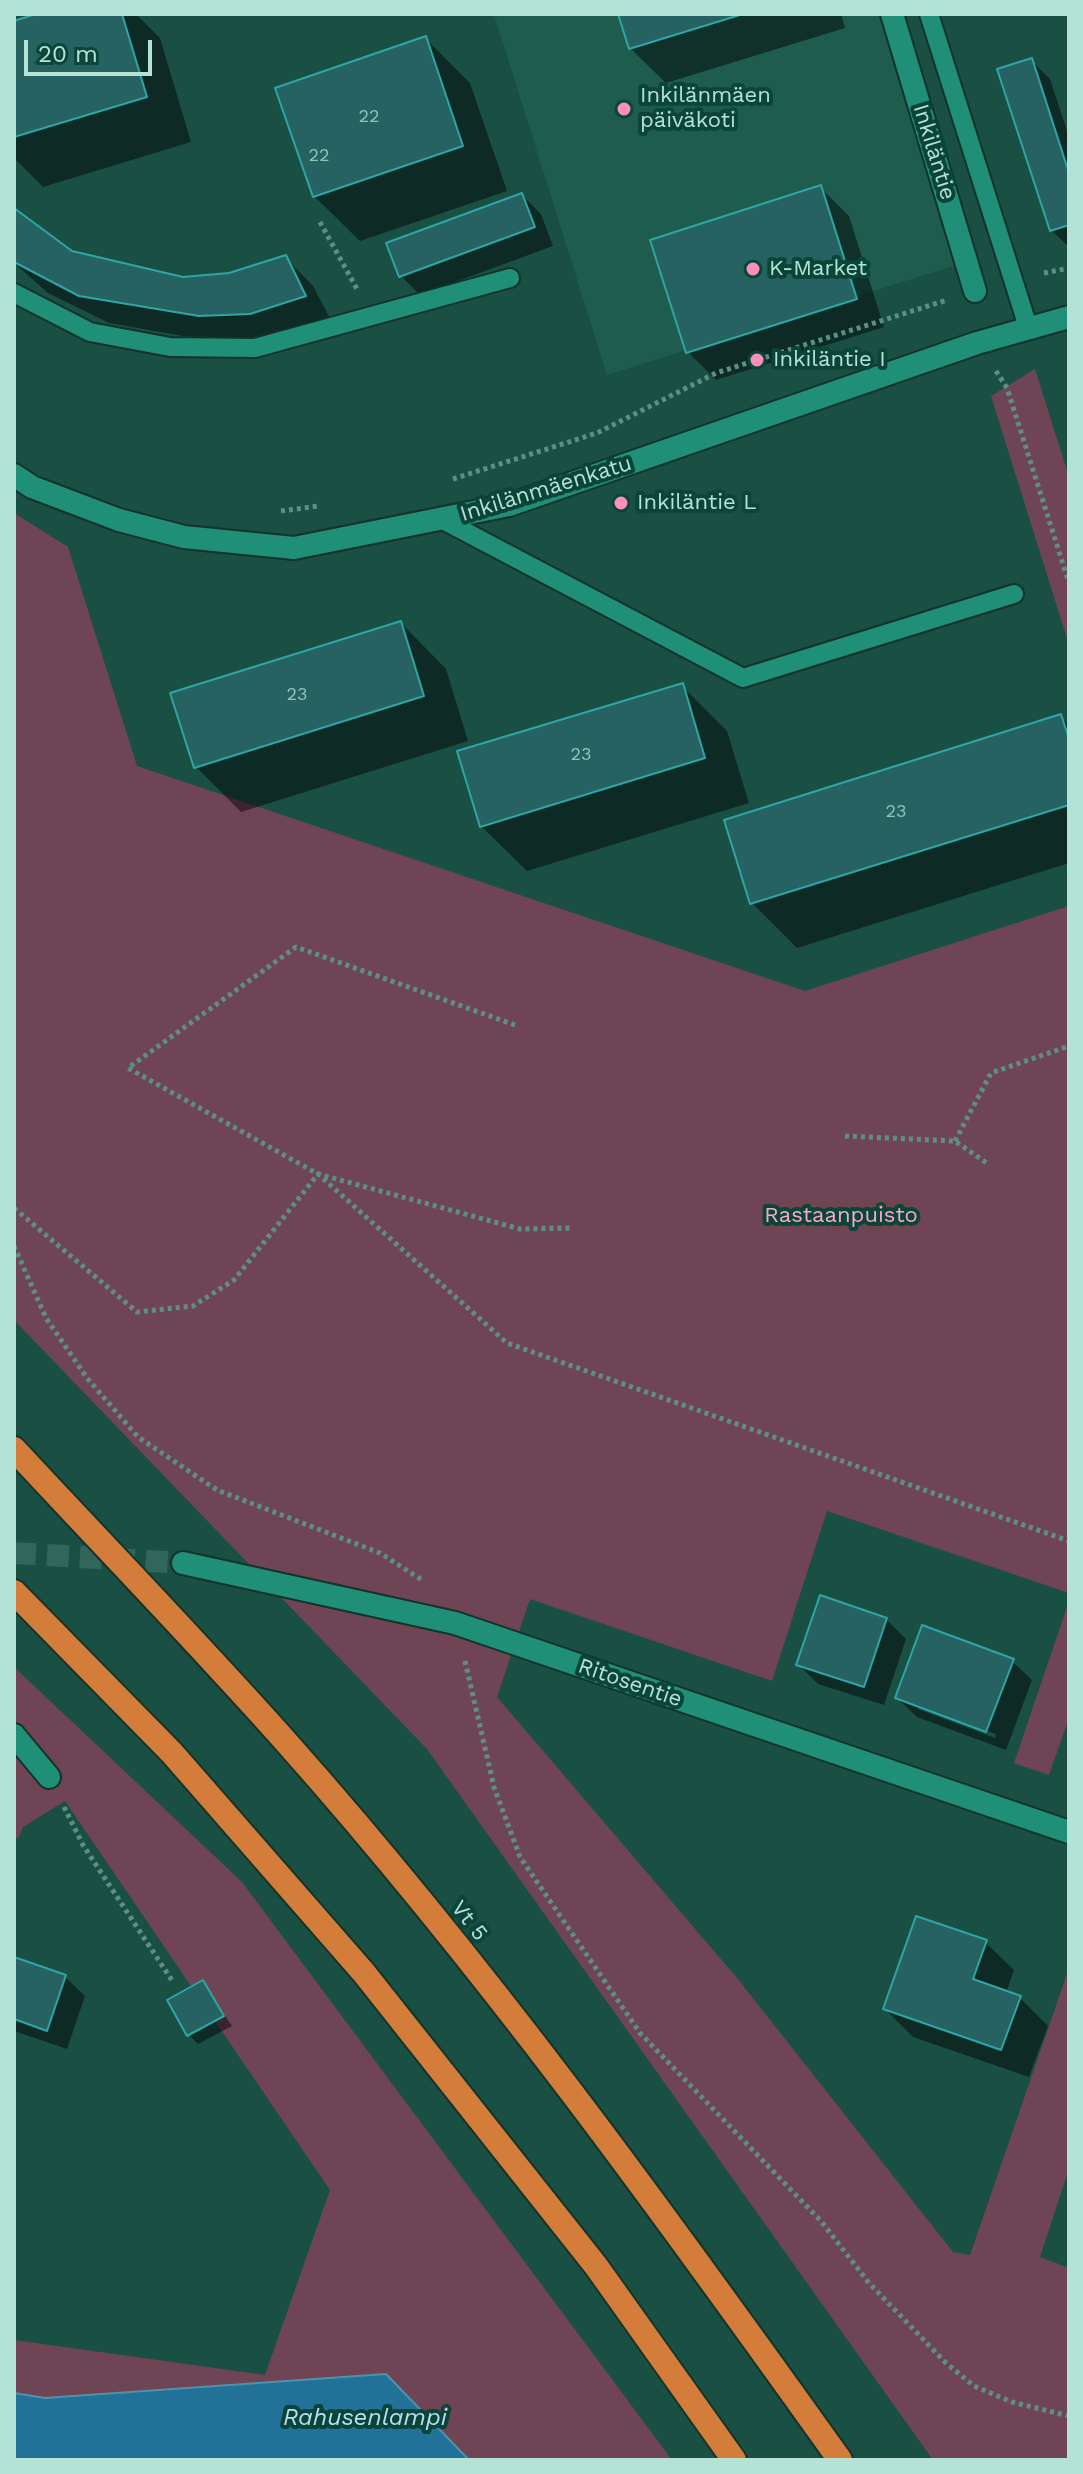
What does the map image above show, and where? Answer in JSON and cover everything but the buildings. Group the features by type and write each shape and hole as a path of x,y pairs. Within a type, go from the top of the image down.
{"highway":[{"name":"Vt 5","path":"14,1449 287,1743 428,1911 664,2214 840,2460"},
{"path":"14,1592 172,1753 364,1973 596,2266 734,2460"}],"street":[{"name":"Inkiläntie","path":"892,14 975,291"},
{"name":"Inkilänmäenkatu","path":"14,475 32,487 119,520 200,538 294,548 509,505 977,343 1069,317"},
{"name":"Ritosentie","path":"183,1563 455,1623 1069,1832"},
{"path":"14,1735 49,1777"}],"lane":[{"path":"929,14 1029,330"},
{"path":"14,293 90,332 170,347 255,348 510,278"},
{"path":"443,520 743,678 1014,594"}],"path":[{"path":"320,222 373,316"},
{"path":"1012,275 1069,268"},
{"path":"442,482 597,433 716,373 975,291"},
{"path":"977,343 1007,388 1069,583"},
{"path":"279,511 325,506"},
{"path":"515,1025 296,947 128,1068 318,1174 507,1343 1069,1541"},
{"path":"955,1141 991,1073 1069,1046"},
{"path":"845,1136 955,1141 988,1164"},
{"path":"14,1208 137,1312 193,1306 234,1280 318,1174"},
{"path":"318,1174 520,1229 572,1228"},
{"path":"14,1246 46,1318 87,1378 138,1437 217,1490 380,1553 421,1580 455,1623 494,1787 520,1857 640,2033 821,2221 869,2283 946,2363 974,2386 1012,2402 1069,2416"},
{"path":"49,1777 83,1845 173,1982"}],"shaded area":[{"path":"494,14 892,14 972,260 607,375"}],"green space":[{"path":"1035,369 1069,477 1069,645 991,396"},
{"name":"Rastaanpuisto","path":"14,513 68,547 137,766 805,991 1069,906 1069,1593 827,1511 772,1681 530,1599 497,1697 737,1978 953,2252 970,2255 1069,1968 1069,2169 1040,2257 1069,2268 1069,2460 933,2460 427,1749 14,1320"},
{"path":"1069,1601 1069,1718 1049,1775 1014,1763"},
{"path":"14,1667 242,1882 672,2460 469,2460 386,2374 45,2398 14,2393 14,2340 265,2375 330,2190 65,1801 23,1827 18,1839 14,1835"}],"water":[{"name":"Rahusenlampi","path":"386,2374 469,2460 14,2460 14,2393 45,2398"}],"tunnel":[{"path":"14,1553 183,1563"}],"place":[{"name":"Inkilänmäen päiväkoti","path":"624,109"},
{"name":"K-Market","path":"753,269"},
{"name":"Inkiläntie I","path":"757,360"},
{"name":"Inkiläntie L","path":"621,503"}]}
